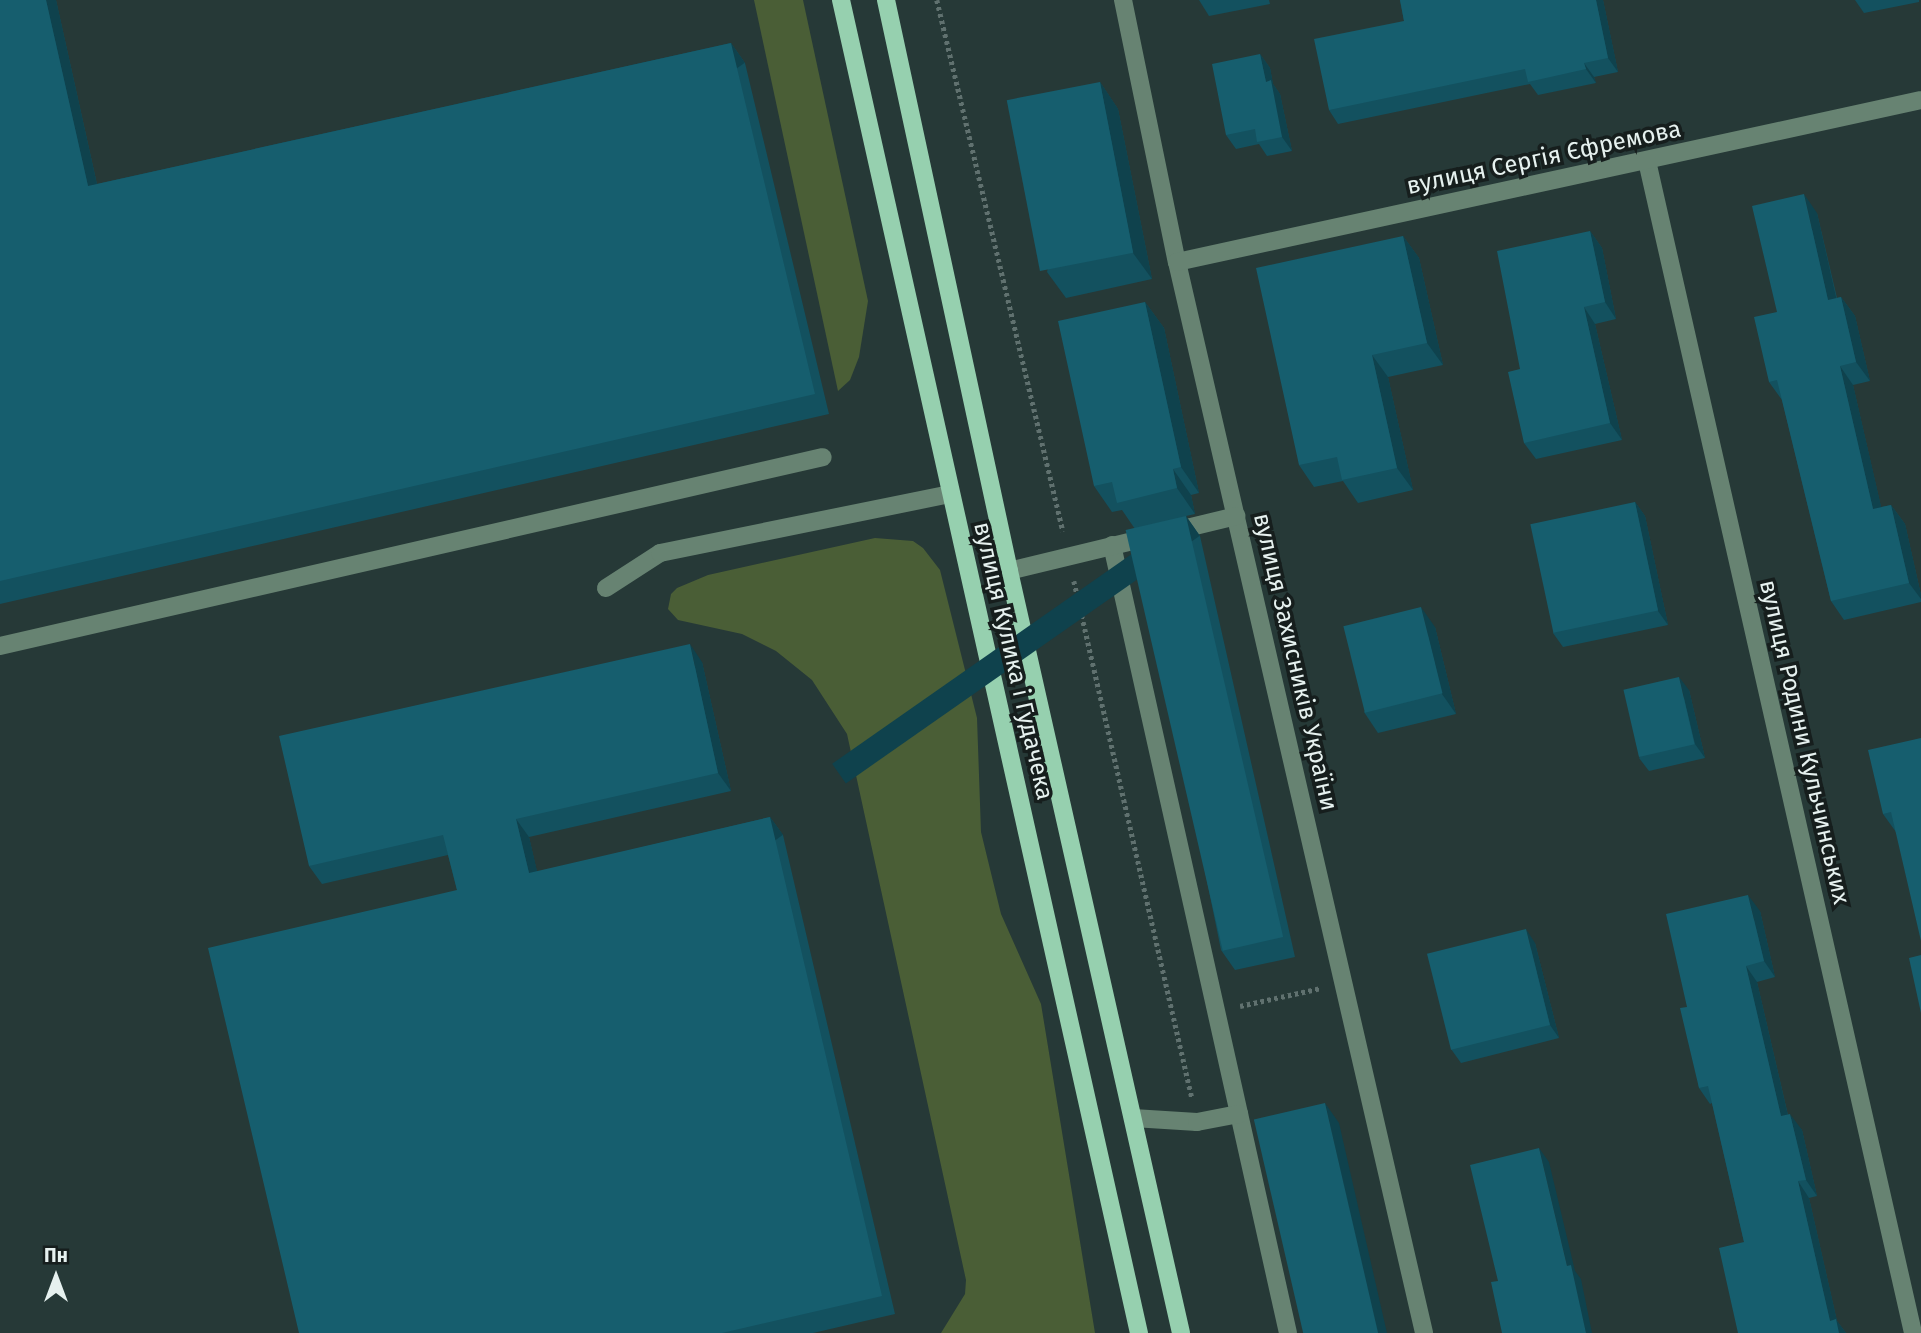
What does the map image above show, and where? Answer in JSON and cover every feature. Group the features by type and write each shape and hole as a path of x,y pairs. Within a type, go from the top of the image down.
{"main road":[{"name":"вулиця Кулика і Гудачека","path":"841,0 1139,1333"},
{"name":"вулиця Кулика і Гудачека","path":"886,0 1009,571 1181,1333"}],"street":[{"name":"вулиця Захисників України","path":"1123,0 1177,262 1424,1333"},
{"name":"вулиця Сергія Єфремова","path":"1177,262 1921,100"},
{"name":"вулиця Родини Кульчинських","path":"1647,161 1913,1333"},
{"path":"0,646 823,457"},
{"path":"606,588 660,553 950,494"},
{"path":"1009,571 1236,516"},
{"path":"1112,545 1289,1333"},
{"path":"1133,1118 1197,1122 1239,1114"}],"path":[{"path":"1216,1011 1344,983"}],"green space":[{"path":"754,0 803,0 868,301 859,357 850,380 838,391"},
{"path":"875,538 913,541 923,548 940,570 977,718 981,832 1001,914 1041,1004 1095,1333 941,1333 965,1294 966,1280 847,734 812,680 776,651 742,634 678,620 668,609 671,594 677,588 708,575"}],"building":[{"path":"0,0 46,0 88,186 731,43 815,394 0,581"},
{"path":"1400,0 1596,0 1608,58 1584,63 1586,69 1528,82 1525,69 1329,110 1314,39 1404,21"},
{"path":"1260,54 1266,82 1271,80 1282,137 1257,142 1255,129 1226,135 1212,64"},
{"path":"1100,82 1133,253 1040,271 1007,100"},
{"path":"1804,194 1828,300 1841,297 1856,362 1840,366 1873,509 1891,505 1909,583 1831,601 1777,380 1769,382 1754,317 1777,312 1752,206"},
{"path":"1590,231 1605,302 1584,307 1610,423 1524,443 1508,372 1520,369 1497,251"},
{"path":"1403,236 1427,343 1372,355 1397,468 1342,480 1337,457 1299,465 1256,268"},
{"path":"1145,302 1181,467 1173,469 1177,488 1117,503 1112,482 1094,486 1058,321"},
{"path":"1635,502 1658,611 1553,633 1530,524"},
{"path":"1186,516 1283,937 1223,951 1126,530"},
{"path":"1421,607 1443,693 1365,713 1343,626"},
{"path":"690,644 718,773 516,819 529,873 770,817 882,1296 722,1333 299,1333 208,948 457,890 443,835 309,866 279,736"},
{"path":"1679,677 1695,744 1639,757 1623,690"},
{"path":"1921,738 1921,941 1891,812 1883,814 1868,750"},
{"path":"1748,895 1764,961 1746,966 1781,1116 1790,1114 1806,1180 1798,1181 1830,1321 1836,1319 1839,1333 1738,1333 1719,1248 1744,1242 1708,1086 1699,1088 1680,1008 1687,1007 1666,914"},
{"path":"1526,929 1550,1025 1451,1050 1427,954"},
{"path":"1921,955 1921,1013 1909,958"},
{"path":"1325,1103 1378,1333 1303,1333 1254,1119"},
{"path":"1539,1148 1567,1266 1571,1265 1586,1333 1502,1333 1491,1282 1498,1281 1470,1165"}]}
